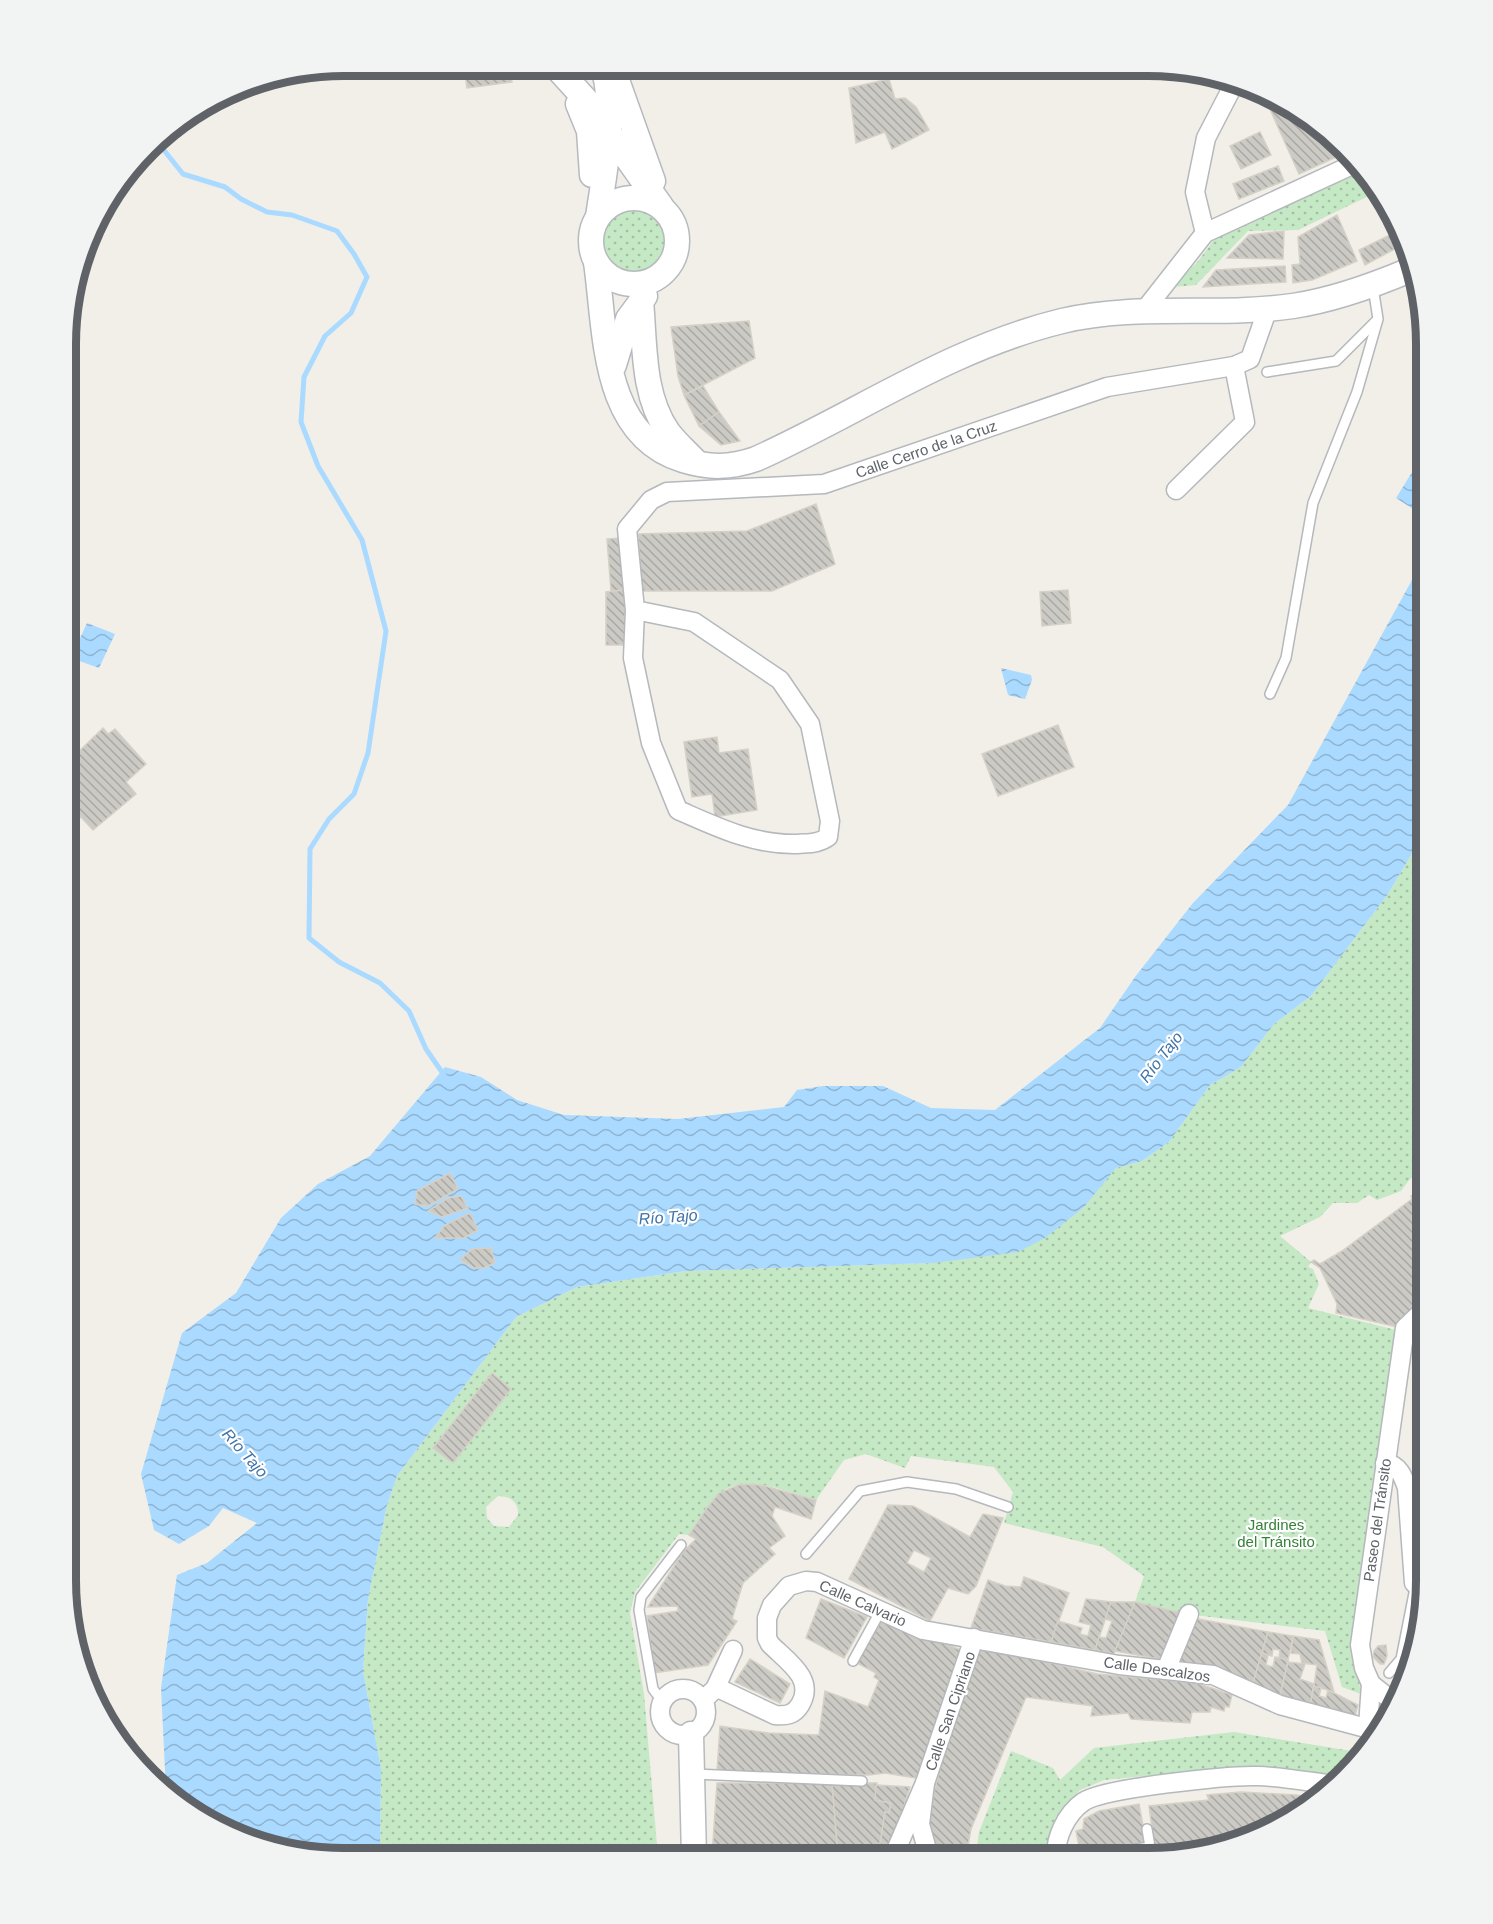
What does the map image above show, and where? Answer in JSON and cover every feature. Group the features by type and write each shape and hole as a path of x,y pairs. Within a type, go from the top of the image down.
{"main road":[{"path":"562,76 589,131 592,147 591,205 598,217"},
{"path":"564,76 609,132 675,225 677,250 664,272 654,280 628,319 611,373"},
{"path":"606,76 608,85 609,132 598,217 591,240 611,373 619,402 638,431 667,455 699,465 734,466 767,454 878,396 987,344 1062,321 1108,314 1268,308 1319,301 1372,285 1406,272"},
{"path":"615,76 661,206"},
{"path":"598,217 607,207 627,198 648,199 661,206"},
{"path":"596,262 615,280 628,284 654,280"},
{"path":"641,301 648,384 658,414 669,433 699,465"},
{"path":"691,1734 694,1774 694,1848"}],"street":[{"path":"1205,233 1195,192 1206,138 1231,90"},
{"path":"1143,312 1205,233 1349,167"},
{"path":"1176,490 1245,422 1234,366 1250,359 1268,308"},
{"name":"Calle Cerro de la Cruz","path":"635,610 627,529 651,500 667,492 824,484 1107,387 1234,366"},
{"path":"767,454 775,486"},
{"path":"635,610 694,622 780,680 810,724 830,821 828,837 820,843 773,844 735,835 678,810 651,743 633,658 635,610"},
{"name":"Paseo del Tránsito","path":"1374,1723 1371,1684 1364,1668 1360,1646 1405,1328 1417,1315"},
{"path":"1385,1463 1392,1464 1402,1473 1407,1488 1414,1584 1417,1585"},
{"name":"Calle Calvario","path":"709,1694 734,1694 776,1715 785,1716 797,1710 805,1695 804,1679 770,1644 767,1617 772,1605 789,1586 806,1581 817,1582 923,1630 974,1638"},
{"path":"1166,1670 1189,1614"},
{"name":"Calle Descalzos","path":"974,1638 1119,1665 1214,1676 1280,1705 1371,1728"},
{"name":"Calle San Cipriano","path":"925,1784 974,1638"},
{"path":"709,1694 693,1690 672,1691 662,1701 660,1716 668,1730 683,1736 691,1734 705,1720 709,1694 734,1650"},
{"path":"1371,1684 1389,1698"},
{"path":"1058,1848 1060,1834 1070,1814 1083,1802 1099,1796 1141,1787 1257,1776 1322,1784"},
{"path":"897,1848 925,1784"},
{"path":"925,1784 920,1824 927,1848"}],"lane":[{"path":"1270,694 1286,658 1313,503 1357,392 1378,319 1372,285"},
{"path":"1267,372 1336,361 1378,319"},
{"path":"806,1554 860,1491 907,1482 956,1489 1008,1508"},
{"path":"662,1701 653,1689 639,1610 641,1597 681,1545"},
{"path":"1389,1673 1401,1659 1414,1593 1416,1592"},
{"path":"852,1661 881,1610"},
{"path":"694,1774 862,1781"},
{"path":"1143,1848 1150,1847 1147,1830"}],"green space":[{"path":"1356,175 1370,195 1298,230 1248,231 1196,285 1173,287 1199,260 1216,237 1248,218"},
{"path":"635,208 648,211 659,218 666,229 669,242 666,255 659,266 648,273 635,276 622,273 611,266 604,255 601,242 604,229 611,218 622,211"},
{"name":"Jardines del Tránsito","path":"1417,845 1417,1174 1401,1191 1377,1200 1369,1195 1357,1203 1333,1203 1320,1217 1280,1236 1311,1262 1308,1267 1313,1269 1319,1284 1308,1308 1396,1330 1353,1648 1361,1694 1342,1687 1325,1631 1186,1614 1135,1602 1144,1576 1103,1547 1004,1523 1013,1492 994,1467 911,1456 905,1468 866,1454 844,1460 816,1500 755,1484 730,1487 715,1497 689,1535 679,1534 635,1592 630,1613 644,1694 657,1848 380,1848 381,1769 363,1671 368,1599 387,1505 397,1476 516,1317 577,1287 686,1271 933,1263 1084,1206 1116,1168 1142,1161 1169,1142 1210,1085 1241,1067 1274,1024 1311,996 1388,894","holes":["498,1496 507,1497 517,1507 518,1515 509,1527 494,1526 487,1518 486,1507"]},
{"path":"1234,1732 1354,1751 1328,1778 1239,1767 1104,1780 1080,1790 1056,1817 1046,1848 977,1848 979,1832 1011,1751 1053,1768 1060,1780 1094,1748"}],"water":[{"path":"1417,464 1417,529 1413,509 1396,498"},
{"name":"Río Tajo","path":"1417,571 1417,845 1388,894 1311,996 1274,1024 1241,1067 1210,1085 1169,1142 1142,1161 1116,1168 1084,1207 1045,1238 1018,1252 933,1263 686,1271 577,1287 516,1317 397,1476 387,1505 368,1599 363,1671 381,1769 380,1848 310,1845 258,1833 210,1812 165,1779 161,1688 177,1575 207,1563 257,1523 223,1508 209,1526 179,1544 154,1530 141,1474 182,1333 236,1293 281,1218 318,1184 370,1156 445,1067 481,1077 517,1100 564,1115 678,1119 784,1107 797,1090 823,1086 883,1086 931,1108 995,1110 1100,1028 1135,977 1193,903 1288,805"},
{"path":"87,623 115,634 99,668 76,660 76,647"},
{"path":"1001,668 1031,675 1032,680 1025,699 1008,695"}],"building":[{"path":"465,76 511,76 512,82 467,88"},
{"path":"889,79 895,99 905,98 916,107 929,130 892,149 885,132 856,143 849,88"},
{"path":"1269,107 1283,112 1312,132 1339,156 1299,174"},
{"path":"1260,132 1271,155 1241,169 1230,146"},
{"path":"1278,166 1284,181 1239,199 1233,184"},
{"path":"1337,215 1357,261 1312,280 1293,283 1292,265 1300,264 1298,237"},
{"path":"1284,231 1283,259 1227,258 1249,235"},
{"path":"1392,234 1398,247 1365,265 1359,250"},
{"path":"1285,266 1286,282 1203,287 1216,270"},
{"path":"749,321 755,358 684,395 678,376 671,327"},
{"path":"703,386 719,412 699,426 684,395"},
{"path":"719,412 740,441 721,445 699,426"},
{"path":"816,504 835,564 772,591 642,591 638,534 747,531"},
{"path":"621,538 625,590 611,591 607,539"},
{"path":"625,590 625,645 606,645 606,592"},
{"path":"1068,590 1071,623 1042,626 1040,592"},
{"path":"1058,725 1074,767 998,796 982,754"},
{"path":"103,728 108,734 115,729 146,764 126,782 136,794 93,830 81,817 76,822 76,754"},
{"path":"717,737 719,753 748,749 757,810 715,817 712,794 692,797 684,742"},
{"path":"450,1173 458,1189 428,1206 415,1204 417,1191"},
{"path":"1417,1192 1417,1307 1406,1315 1397,1327 1336,1313 1337,1304 1320,1268 1311,1262 1314,1260 1320,1264 1342,1251 1412,1199 1411,1196"},
{"path":"461,1196 468,1208 442,1217 428,1211 448,1198"},
{"path":"470,1213 478,1230 464,1238 435,1238 445,1225"},
{"path":"491,1248 495,1263 484,1268 474,1268 460,1260 472,1249"},
{"path":"492,1373 511,1389 453,1463 433,1448"},
{"path":"741,1484 761,1485 816,1500 811,1519 775,1507 772,1516 785,1536 769,1548 775,1554 743,1583 732,1619 737,1621 708,1665 654,1673 647,1616 678,1611 678,1606 648,1607 683,1552 696,1539 689,1535 706,1509 719,1493"},
{"path":"888,1505 913,1506 970,1537 983,1514 1003,1518 976,1586 968,1594 948,1588 930,1621 849,1579","holes":["914,1550 931,1558 924,1572 907,1563"]},
{"path":"1024,1577 1069,1593 1051,1642 971,1628 988,1580 1005,1586 1021,1587"},
{"path":"821,1599 867,1617 844,1658 806,1638"},
{"path":"1086,1599 1111,1602 1095,1650 1051,1642 1058,1621 1082,1628 1080,1634 1088,1636 1091,1625 1079,1622"},
{"path":"1111,1602 1135,1602 1114,1654 1095,1650 1099,1637 1106,1638 1112,1621 1105,1619"},
{"path":"1135,1602 1186,1614 1170,1661 1115,1651"},
{"path":"884,1617 965,1652 921,1779 885,1773 869,1775 717,1772 720,1726 768,1733 819,1735 825,1691 868,1707 879,1680 874,1677 876,1673 855,1662"},
{"path":"1193,1618 1268,1632 1252,1686 1174,1662"},
{"path":"1268,1632 1293,1636 1288,1660 1279,1658 1280,1650 1273,1649 1272,1656 1262,1653"},
{"path":"1293,1636 1319,1640 1334,1692 1314,1686 1317,1665 1302,1663 1300,1654 1291,1653"},
{"path":"1386,1645 1387,1656 1384,1664 1380,1664 1373,1657 1374,1651 1378,1646"},
{"path":"979,1646 1097,1674 1197,1683 1232,1695 1229,1707 1225,1706 1224,1711 1211,1707 1210,1712 1192,1712 1190,1723 1131,1719 1128,1713 1091,1716 1093,1706 1026,1697 971,1829 968,1848 932,1848 925,1828 948,1736"},
{"path":"1262,1653 1268,1655 1266,1665 1273,1667 1275,1657 1288,1660 1280,1696 1252,1686"},
{"path":"750,1659 790,1684 780,1703 735,1682"},
{"path":"1288,1662 1305,1664 1300,1679 1314,1684 1310,1706 1280,1696"},
{"path":"1314,1686 1321,1688 1319,1696 1326,1698 1328,1690 1358,1705 1354,1719 1310,1706"},
{"path":"717,1783 832,1783 837,1848 713,1848"},
{"path":"832,1783 877,1783 875,1800 891,1803 889,1813 885,1812 879,1848 837,1848"},
{"path":"876,1785 910,1787 891,1848 879,1848 885,1812 889,1813 891,1803 875,1800"},
{"path":"1241,1792 1305,1797 1283,1812 1235,1833 1201,1842 1155,1848 1149,1806 1209,1800 1207,1795"},
{"path":"1139,1804 1146,1842 1116,1848 1079,1848 1076,1831 1083,1829 1084,1819 1099,1811"}],"waterway":[{"path":"163,148 183,174 225,187 241,199 267,212 292,215 337,231 367,277 351,313 325,336 304,377 301,422 318,466 362,540 386,631 368,753 354,794 329,819 310,849 309,938 339,962 380,983 409,1011 426,1049 444,1075"}]}
